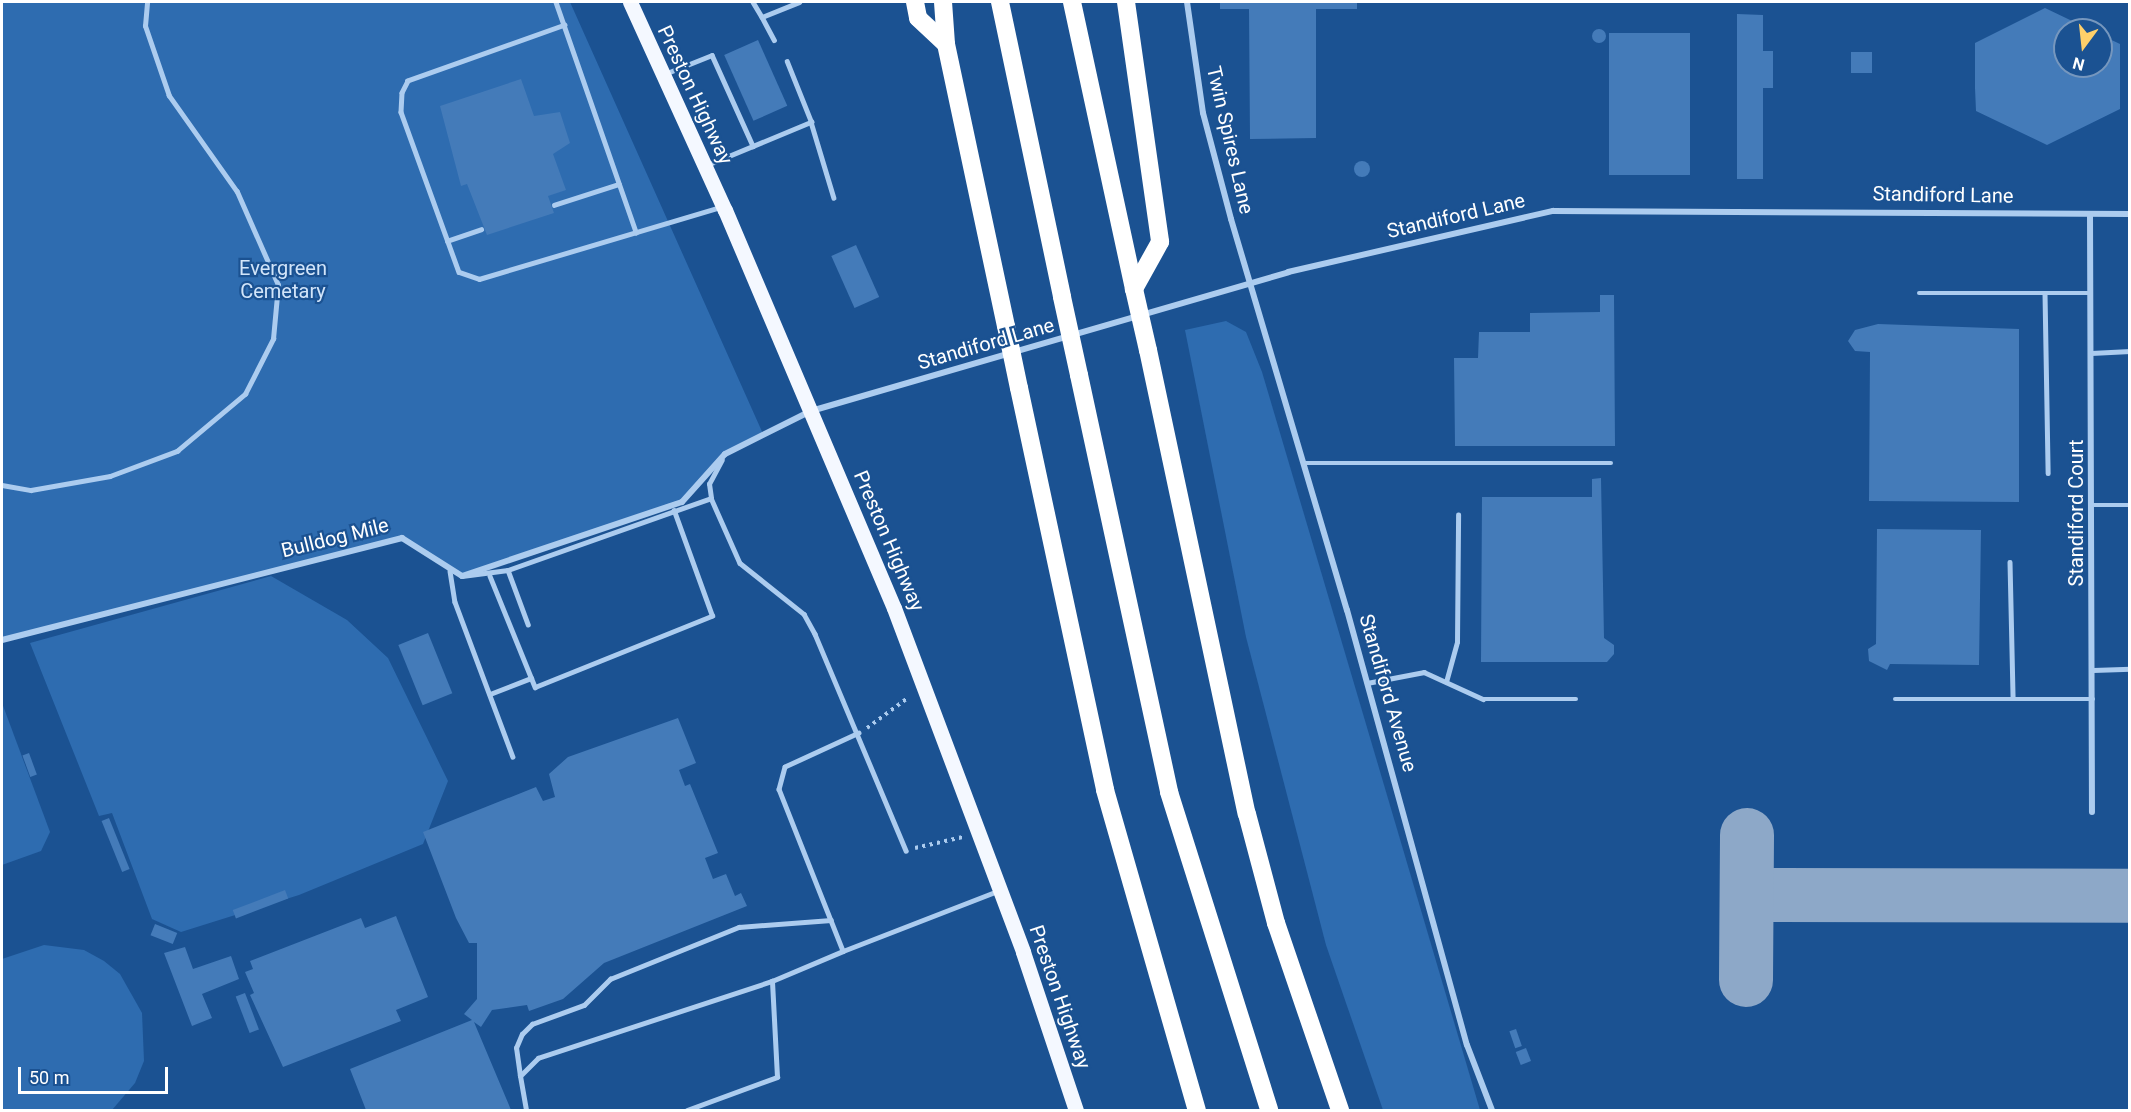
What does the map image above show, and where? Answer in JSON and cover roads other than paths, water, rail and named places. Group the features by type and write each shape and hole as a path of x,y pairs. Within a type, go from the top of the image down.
{"highway":[{"path":"915,2 918,18 946,44"},
{"path":"942,2 946,44 1105,790 1197,1110"},
{"path":"1000,2 1169,792 1269,1110"},
{"path":"1072,2 1242,793 1276,922 1340,1110"},
{"path":"1126,2 1160,242 1134,289"}],"main road":[{"name":"Preston Highway","path":"630,2 723,206 925,686 1001,891 1076,1110"}],"street":[{"name":"Twin Spires Lane","path":"1187,2 1203,113 1250,285"},
{"name":"Standiford Lane","path":"811,411 1250,285 1553,211 2130,214"},
{"name":"Standiford Court","path":"2090,214 2093,505 2092,812"},
{"name":"Standiford Avenue","path":"1250,285 1367,683 1467,1045 1492,1110"},
{"path":"462,576 682,502 725,454 811,411"},
{"name":"Bulldog Mile","path":"2,640 402,538 462,576"}],"lane":[{"path":"2,485 31,490 110,476 177,451 245,394 273,339 278,285 237,192 169,96 145,26 147,2"},
{"path":"556,2 636,232"},
{"path":"753,2 774,39"},
{"path":"762,17 799,2"},
{"path":"564,25 408,81 402,93 401,112 459,272 479,279 723,206"},
{"path":"663,75 712,55 753,146"},
{"path":"787,62 811,122 834,198"},
{"path":"705,166 811,122"},
{"path":"554,205 620,184"},
{"path":"447,241 481,229"},
{"path":"1919,293 2091,293"},
{"path":"2045,293 2048,473"},
{"path":"2091,353 2130,351"},
{"path":"725,454 709,484 711,498 740,563 804,615 859,734 906,851"},
{"path":"1303,463 1611,463"},
{"path":"402,538 450,572 462,576 490,576 711,498"},
{"path":"2093,505 2130,504"},
{"path":"490,576 535,687 712,616 674,511"},
{"path":"1446,682 1457,642 1458,515"},
{"path":"2010,562 2013,698"},
{"path":"508,570 528,624"},
{"path":"450,572 455,602 513,757"},
{"path":"2092,670 2130,669"},
{"path":"1367,683 1424,672 1483,699 1576,699"},
{"path":"490,694 531,678"},
{"path":"1894,699 2093,699"},
{"path":"843,951 779,789 780,778 785,767 859,734"},
{"path":"520,1076 538,1058 772,981 843,951 1001,891"},
{"path":"526,1110 516,1048 522,1034 532,1024 584,1005 610,979 739,927 831,920"},
{"path":"687,1110 777,1077 772,981"}],"park label":[{"name":"Evergreen Cemetary","path":"283,280"}]}
